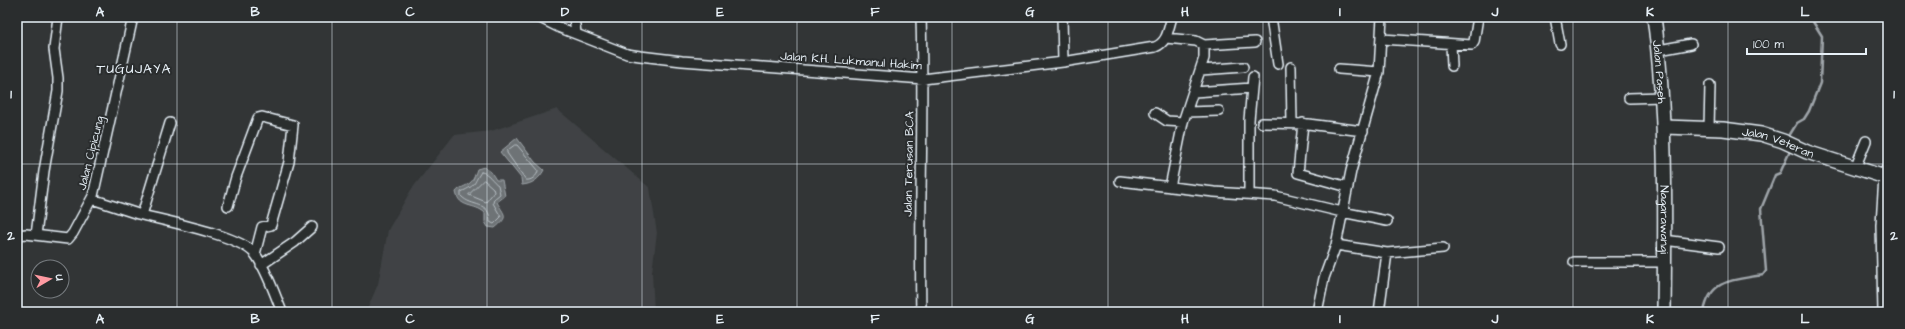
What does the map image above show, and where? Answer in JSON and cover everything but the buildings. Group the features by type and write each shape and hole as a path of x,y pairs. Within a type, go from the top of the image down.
{"main road":[{"name":"Jalan Paseh","path":"1654,17 1664,127"},
{"name":"Jalan Veteran","path":"1664,127 1709,128 1772,137 1807,152 1856,168 1887,175"},
{"name":"Nagarawangi","path":"1664,127 1664,312"},
{"path":"1885,312 1883,225 1887,175"}],"street":[{"path":"36,235 44,171 58,91 58,78 54,49 58,17"},
{"name":"Jalan Cipicung","path":"17,235 68,238 73,233 92,199 122,75 133,17"},
{"name":"Jalan K.H. Lukmanul Hakim","path":"538,17 558,27 627,54 682,61 923,79 1063,62 1155,47 1163,43 1166,38"},
{"path":"556,17 558,27"},
{"path":"574,17 576,33"},
{"name":"Jalan Terusan BCA","path":"921,17 923,79 920,248 921,312"},
{"path":"1062,17 1063,62"},
{"path":"1172,17 1166,38 1196,41 1204,45 1255,42"},
{"path":"1271,17 1278,64"},
{"path":"1317,312 1324,278 1336,245 1348,187 1379,72 1382,17"},
{"path":"1382,39 1451,44 1474,44 1478,17"},
{"path":"1555,17 1560,44"},
{"path":"1451,44 1452,66"},
{"path":"1658,50 1691,44"},
{"path":"1170,187 1184,122 1204,58 1204,45"},
{"path":"1201,70 1243,67"},
{"path":"1291,67 1292,123"},
{"path":"1339,69 1379,72"},
{"path":"1249,194 1249,120 1252,77"},
{"path":"1709,128 1710,85"},
{"path":"1194,92 1252,88"},
{"path":"1629,98 1662,97"},
{"path":"1187,112 1219,111"},
{"path":"1155,113 1167,120 1184,122"},
{"path":"228,206 236,177 258,118 262,117 293,125 289,162 273,218 270,226 262,227 255,254"},
{"path":"142,215 170,123"},
{"path":"1262,124 1292,123 1363,131"},
{"path":"1303,124 1298,173 1348,187"},
{"path":"1856,168 1866,141"},
{"path":"1120,181 1275,196 1387,221"},
{"path":"92,199 142,215 201,230 243,244 255,254 282,312"},
{"path":"261,265 295,242 312,227"},
{"path":"1664,240 1719,247"},
{"path":"1336,245 1387,253 1443,248"},
{"path":"1379,312 1387,253"},
{"path":"1574,262 1664,262"},
{"path":"1314,275 1324,278"}],"shaded area":[{"path":"557,109 650,188 657,233 652,272 654,312 366,312 378,284 388,230 411,190 454,135 491,131"},
{"path":"768,309 840,310 851,312 743,312"}],"water":[{"path":"517,138 535,162 544,170 540,176 529,184 522,185 521,178 500,152"},
{"path":"484,167 491,172 496,180 502,180 505,196 497,202 504,215 504,218 503,221 495,228 488,227 485,222 485,213 460,201 456,192 471,182 477,169"}],"waterway":[{"path":"1789,136 1797,123 1804,119 1809,111 1820,83 1822,36 1810,17"},
{"path":"1704,312 1707,301 1718,287 1734,280 1763,275 1766,271 1761,209 1775,175 1780,173 1790,151"}],"district":[{"name":"TUGUJAYA","path":"134,69"}]}
